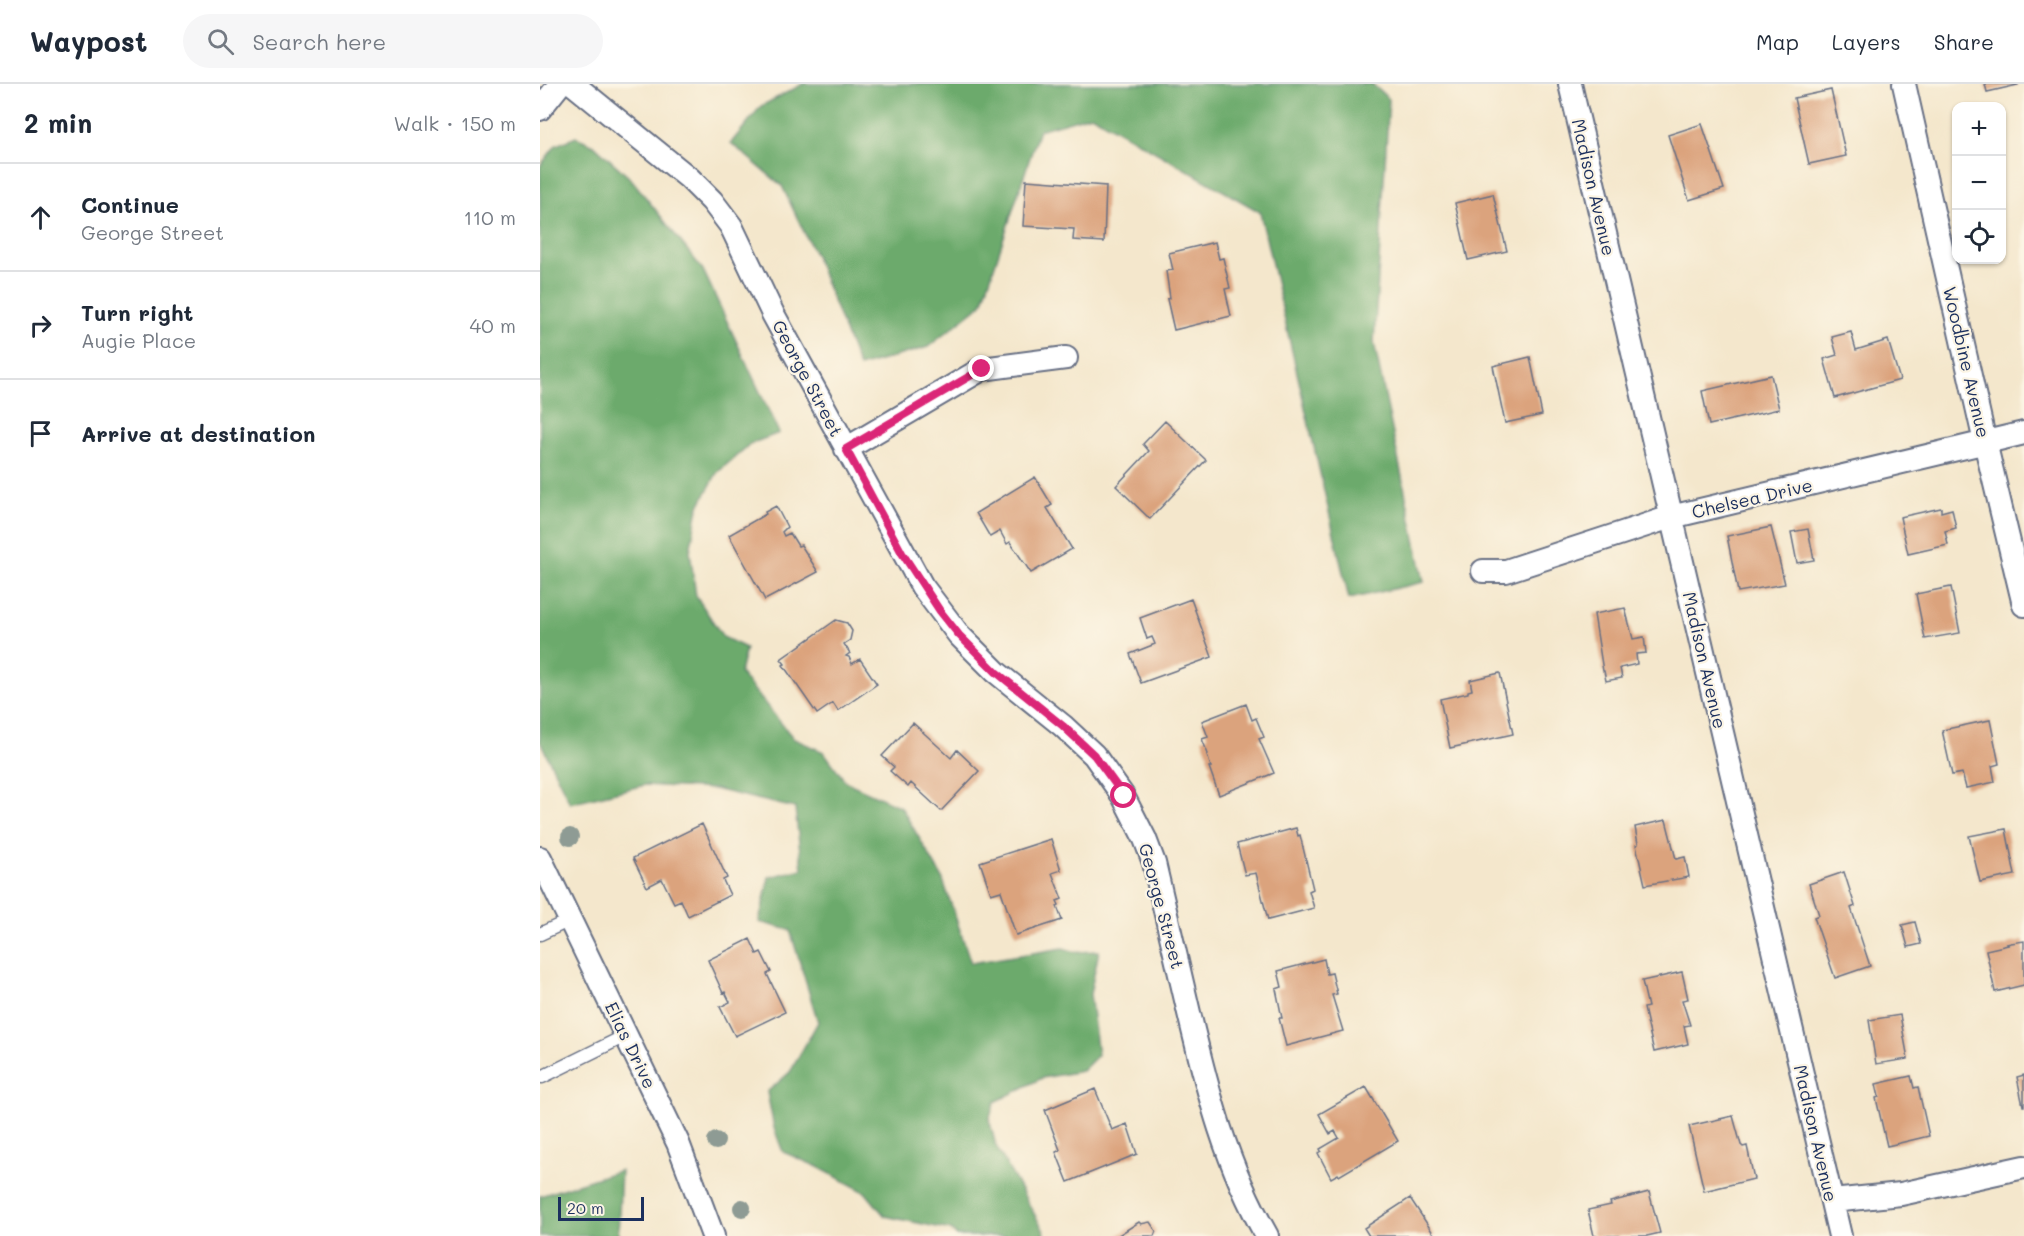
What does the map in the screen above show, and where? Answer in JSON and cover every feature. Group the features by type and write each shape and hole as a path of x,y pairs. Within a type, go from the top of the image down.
{"street":[{"path":"540,109 560,84"},
{"name":"George Street","path":"573,84 689,178 723,212 773,314 922,586 959,635 996,672 1056,720 1094,755 1110,775 1127,803 1154,862 1215,1118 1234,1170 1267,1236"},
{"name":"Madison Avenue","path":"1570,84 1840,1236"},
{"name":"Woodbine Avenue","path":"1904,84 2024,605"},
{"path":"846,449 982,369 1066,358"},
{"name":"Chelsea Drive","path":"1483,571 1506,571 1671,517 2024,433"},
{"name":"Elias Drive","path":"540,858 678,1143 713,1236"},
{"path":"1832,1202 1901,1194 2024,1167"}],"lane":[{"path":"540,934 570,920"},
{"path":"542,1077 627,1035"}],"green space":[{"path":"803,84 1372,84 1389,99 1374,343 1424,582 1349,599 1260,212 1091,115 1039,130 982,304 928,347 859,367 815,255 782,186 731,143 761,106"},
{"path":"576,137 594,145 632,180 703,270 779,433 750,444 717,473 698,508 690,551 696,596 723,637 746,648 740,673 794,739 824,752 846,782 901,807 942,877 971,963 1063,948 1076,952 1099,951 1090,994 1098,1055 1082,1071 1042,1078 995,1102 989,1119 996,1146 1045,1233 1043,1236 957,1236 951,1230 885,1216 865,1192 816,1166 783,1152 774,1128 767,1092 790,1072 818,1022 790,930 759,922 769,877 802,869 795,808 714,789 645,785 570,803 540,741 540,166 556,145"},
{"path":"621,1170 618,1236 540,1236 540,1196"}],"building":[{"path":"1985,84 2018,84 2018,85 1987,92"},
{"path":"1831,90 1846,156 1809,164 1794,98"},
{"path":"1702,124 1724,189 1689,200 1668,135"},
{"path":"1026,180 1106,186 1104,242 1073,240 1074,229 1023,226"},
{"path":"1493,194 1507,251 1468,260 1455,203"},
{"path":"1215,242 1219,259 1223,258 1230,288 1225,289 1231,316 1174,330 1167,299 1170,298 1166,271 1173,270 1169,253"},
{"path":"1851,332 1856,350 1888,340 1900,380 1835,398 1824,359 1837,355 1832,337"},
{"path":"1530,357 1542,415 1505,423 1493,366"},
{"path":"1771,375 1779,409 1709,425 1702,391"},
{"path":"1165,421 1206,460 1150,519 1116,486 1149,451 1143,444"},
{"path":"1035,477 1052,505 1047,508 1072,549 1031,573 1010,542 1007,544 1000,531 990,537 976,513"},
{"path":"776,506 787,527 782,532 784,536 790,533 798,546 801,545 818,572 765,600 729,535"},
{"path":"1941,508 1941,512 1952,509 1956,528 1945,531 1948,545 1908,554 1900,517"},
{"path":"1771,527 1785,584 1738,592 1727,536"},
{"path":"1808,529 1814,560 1797,563 1791,532"},
{"path":"1951,587 1960,633 1925,639 1916,594"},
{"path":"1191,599 1212,657 1141,683 1130,654 1155,644 1152,637 1147,639 1140,618"},
{"path":"1625,608 1633,639 1644,637 1646,653 1636,654 1637,664 1620,668 1622,678 1606,681 1594,614"},
{"path":"836,620 847,623 852,631 850,640 844,644 850,653 846,656 852,664 860,659 877,684 838,711 833,703 817,714 781,659"},
{"path":"1500,673 1513,734 1450,748 1440,699 1468,693 1472,690 1470,680"},
{"path":"1246,704 1252,720 1256,718 1264,737 1259,739 1274,773 1219,795 1202,739 1208,737 1202,721"},
{"path":"1990,720 1999,764 1992,766 1995,782 1966,788 1962,773 1952,775 1942,730"},
{"path":"913,723 951,758 957,750 979,771 941,811 911,783 908,787 890,771 894,767 882,756"},
{"path":"1666,820 1676,859 1685,857 1689,877 1645,885 1636,845 1638,844 1635,827"},
{"path":"702,824 727,878 723,880 730,895 688,916 681,900 674,903 662,879 647,887 633,858"},
{"path":"1296,828 1298,836 1300,835 1313,889 1309,891 1314,908 1268,920 1256,873 1245,875 1237,844"},
{"path":"2006,829 2015,875 1980,882 1969,836"},
{"path":"1051,839 1061,870 1052,873 1062,899 1057,901 1059,905 1057,906 1062,920 1016,935 1001,891 991,894 980,862"},
{"path":"1844,872 1855,906 1851,908 1870,966 1835,978 1814,917 1819,915 1809,884"},
{"path":"1915,922 1921,944 1908,947 1902,925"},
{"path":"750,939 757,954 761,952 771,972 767,974 785,1012 735,1036 720,1007 730,1002 725,992 723,993 708,960"},
{"path":"2024,941 2024,985 1995,992 1986,950"},
{"path":"1324,959 1327,974 1332,973 1337,994 1332,995 1343,1031 1286,1046 1279,1018 1282,1018 1276,989 1282,987 1278,971"},
{"path":"1682,972 1688,999 1682,1000 1690,1025 1684,1026 1688,1044 1654,1052 1644,1008 1648,1007 1642,981"},
{"path":"1900,1015 1908,1059 1876,1064 1869,1020"},
{"path":"2024,1075 2024,1106 2023,1106 2017,1077"},
{"path":"1911,1076 1914,1088 1918,1087 1929,1136 1887,1146 1876,1098 1879,1097 1876,1084"},
{"path":"1366,1087 1398,1141 1339,1176 1338,1174 1331,1178 1318,1153 1320,1149 1339,1138 1335,1131 1330,1134 1319,1114"},
{"path":"1095,1089 1112,1130 1127,1124 1137,1154 1068,1182 1056,1152 1060,1150 1045,1110"},
{"path":"1733,1116 1741,1145 1747,1146 1754,1179 1704,1191 1689,1126"},
{"path":"1649,1192 1660,1233 1647,1236 1594,1236 1588,1210"},
{"path":"1410,1198 1435,1236 1369,1236 1364,1228"},
{"path":"1139,1222 1141,1224 1150,1222 1156,1231 1154,1236 1117,1236"}],"route":[{"path":"982,369 846,449 922,586 959,635 996,672 1049,714 1094,755 1124,796"}]}
